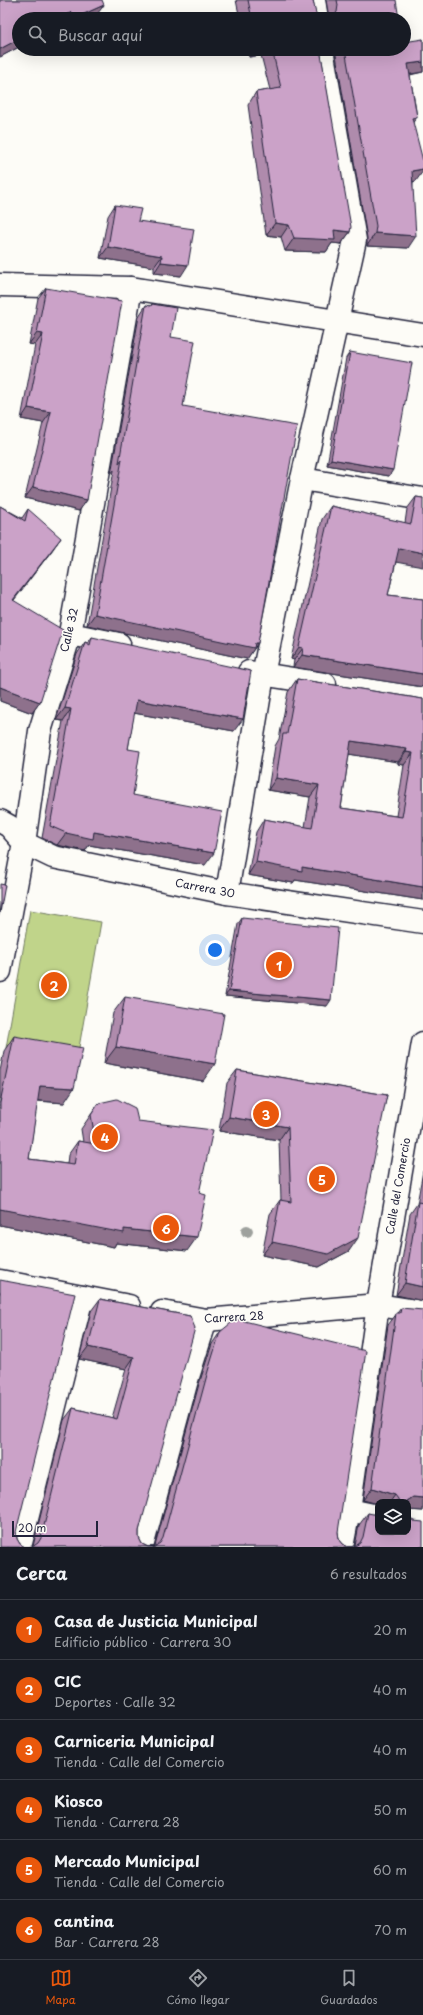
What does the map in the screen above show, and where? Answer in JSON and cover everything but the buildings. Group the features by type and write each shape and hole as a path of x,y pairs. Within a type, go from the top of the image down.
{"street":[{"path":"314,0 316,12"},
{"path":"227,893 263,675 302,479 355,240 323,56"},
{"path":"0,285 130,288 338,320 423,335"},
{"name":"Calle 32","path":"0,971 24,843 40,732 70,634 130,288"},
{"path":"302,479 423,499"},
{"path":"70,634 139,648"},
{"path":"232,668 263,675 347,688"},
{"name":"Carrera 30","path":"0,821 9,826 24,843 53,857 227,893 423,922"},
{"name":"Calle del Comercio","path":"342,1547 349,1510 378,1305 416,1120 423,1043"},
{"name":"Carrera 28","path":"0,1281 206,1320 378,1305 423,1312"},
{"path":"20,1547 82,1297"},
{"path":"142,1547 206,1320"},
{"path":"349,1510 375,1515"}],"green space":[{"path":"30,910 101,922 77,1059 6,1048"}],"place":[{"name":"Casa de Justicia Municipal","path":"279,965"},
{"name":"CIC","path":"54,985"},
{"name":"Carniceria Municipal","path":"266,1114"},
{"name":"Kiosco","path":"105,1137"},
{"name":"Mercado Municipal","path":"322,1179"},
{"name":"cantina","path":"166,1228"}]}
